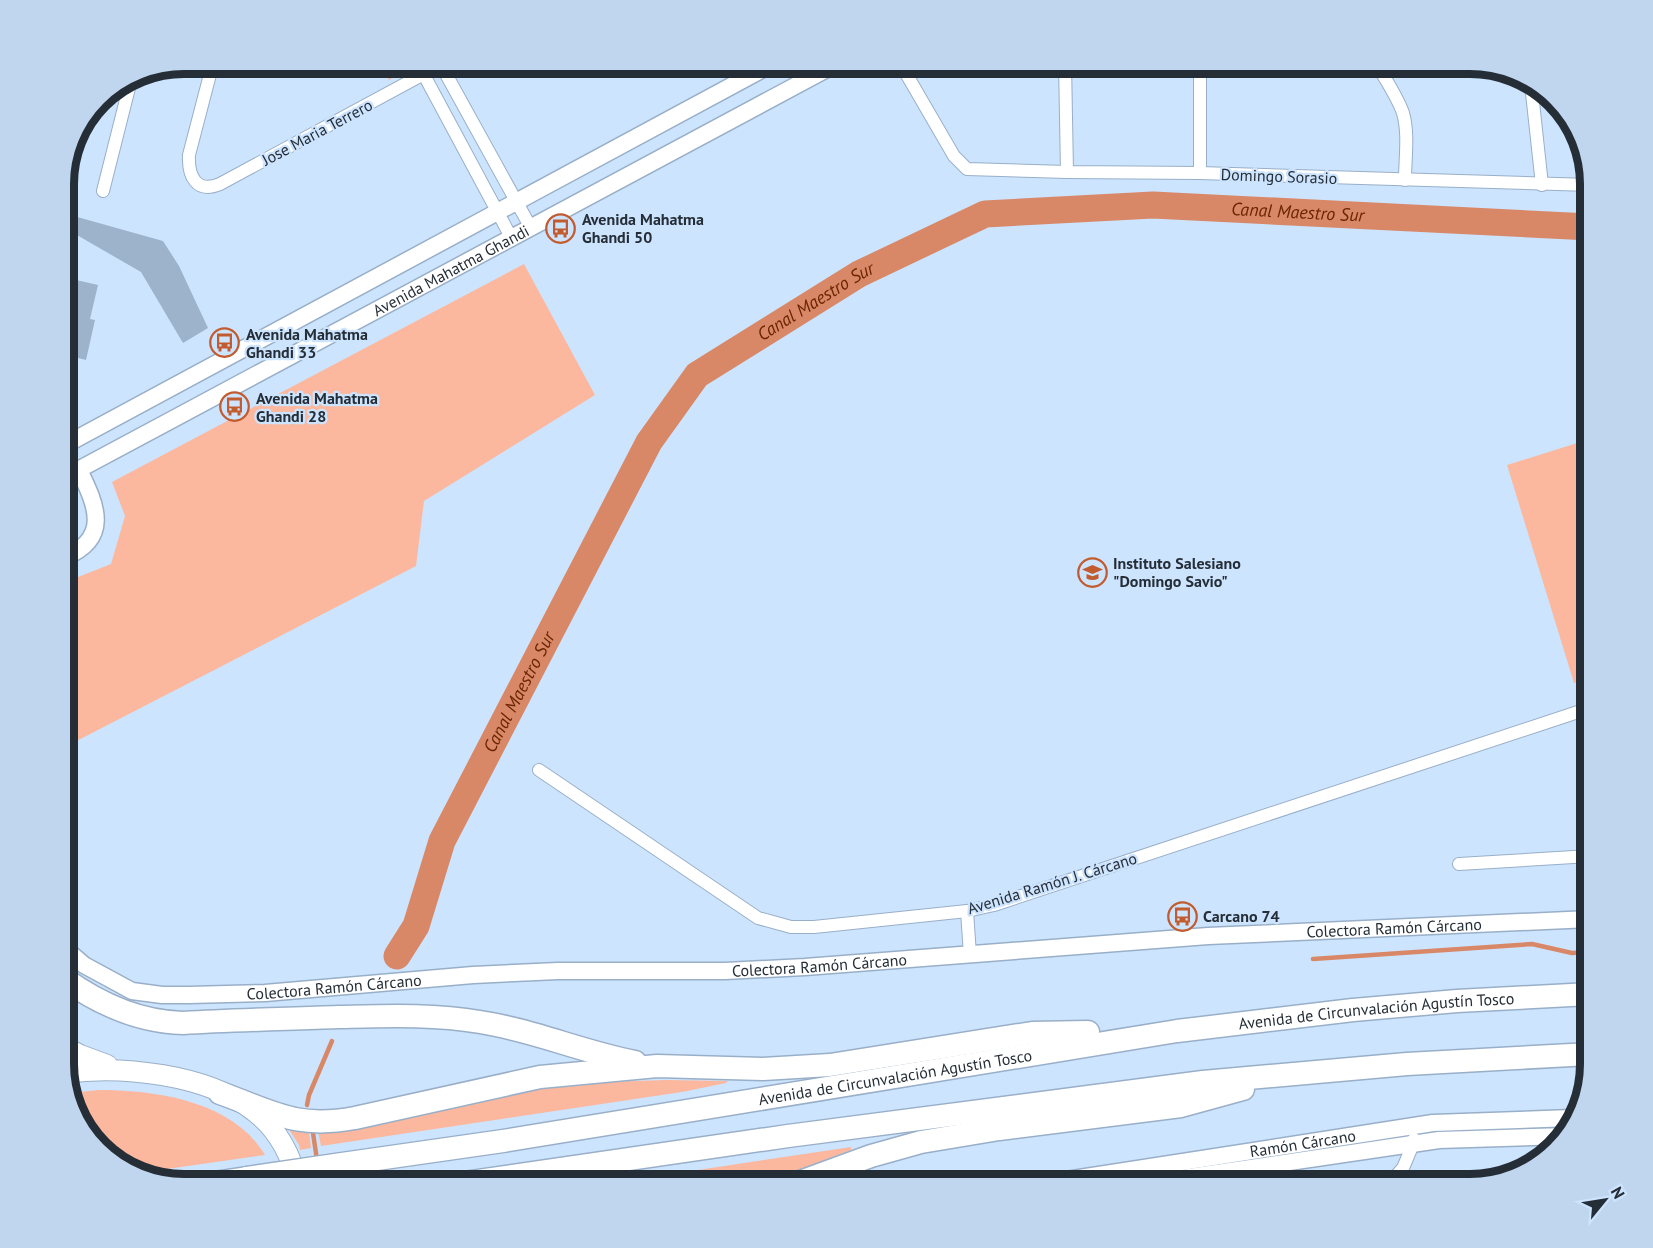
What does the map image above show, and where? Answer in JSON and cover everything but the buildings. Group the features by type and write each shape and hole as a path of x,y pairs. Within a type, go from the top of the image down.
{"highway":[{"path":"74,985 105,1005 162,1022 432,1016 502,1026 606,1055 657,1066"},
{"name":"Avenida de Circunvalación Agustín Tosco","path":"274,1174 503,1141 1177,1030 1376,1008 1580,995"},
{"path":"220,1093 273,1114 301,1121 328,1122 540,1077 657,1066 798,1068 1032,1034 1177,1030"},
{"path":"527,1174 841,1129 1192,1083 1407,1064 1580,1055"},
{"path":"822,1174 871,1156 921,1142 999,1129 1181,1106 1302,1072"}],"main road":[{"name":"Avenida Mahatma Ghandi","path":"74,440 754,74"},
{"name":"Avenida Mahatma Ghandi","path":"74,472 818,74"},
{"path":"74,468 79,470 97,514 94,534 87,543 74,552"},
{"name":"Colectora Ramón Cárcano","path":"74,956 107,980 132,991 162,995 266,993 473,975 794,968 1208,936 1580,919"},
{"path":"74,1052 97,1063 182,1079 220,1093 255,1111 276,1133 292,1163 295,1174"},
{"path":"74,1072 100,1070 142,1072"},
{"name":"Ramón Cárcano","path":"1188,1174 1413,1134 1434,1123 1565,1118"},
{"name":"Ramón Cárcano","path":"1413,1134 1439,1140 1552,1136"}],"street":[{"name":"Jose Maria Terrero","path":"210,74 189,155 190,175 197,183 206,187 220,184 424,75"},
{"path":"447,74 531,228"},
{"name":"Domingo Sorasio","path":"906,74 954,156 967,168 1580,185"},
{"path":"1065,74 1067,172"},
{"path":"1200,74 1200,173"},
{"path":"1382,74 1403,115 1405,180"},
{"path":"424,75 512,239"},
{"path":"103,191 129,88"},
{"path":"1532,93 1542,185"},
{"name":"Avenida Ramón J. Cárcano","path":"539,770 758,918 791,927 813,927 967,911 994,905 1580,711"},
{"path":"1459,864 1580,857"},
{"path":"967,911 970,955"},
{"path":"1398,1174 1403,1168 1413,1134"}],"shaded area":[{"path":"386,74 400,74 389,80"},
{"path":"524,264 595,395 424,501 416,566 74,742 74,579 111,564 125,516 112,482"},
{"path":"1580,442 1580,681 1574,683 1507,465"},
{"path":"728,1081 682,1092 321,1146 318,1131 309,1132 311,1148 300,1150 290,1131 291,1128 375,1126 535,1088 573,1083"},
{"path":"121,1091 168,1096 191,1102 234,1122 251,1137 265,1155 154,1171 148,1169 122,1156 106,1142 88,1119 77,1092"},
{"path":"851,1147 851,1150 789,1174 671,1174"}],"waterway":[{"name":"Canal Maestro Sur","path":"397,956 416,926 442,841 649,442 697,375 859,274 985,214 1153,205 1580,226"},
{"path":"1313,959 1532,944 1572,953 1580,953"},
{"name":"Canal Maestro Sur","path":"307,1105 332,1041"},
{"name":"Canal Maestro Sur","path":"313,1133 317,1160"}],"place":[{"name":"Avenida Mahatma Ghandi 50","path":"561,228"},
{"name":"Avenida Mahatma Ghandi 33","path":"225,343"},
{"name":"Avenida Mahatma Ghandi 28","path":"235,407"},
{"name":"Instituto Salesiano \"Domingo Savio\"","path":"1092,572"},
{"name":"Carcano 74","path":"1182,916"}]}
